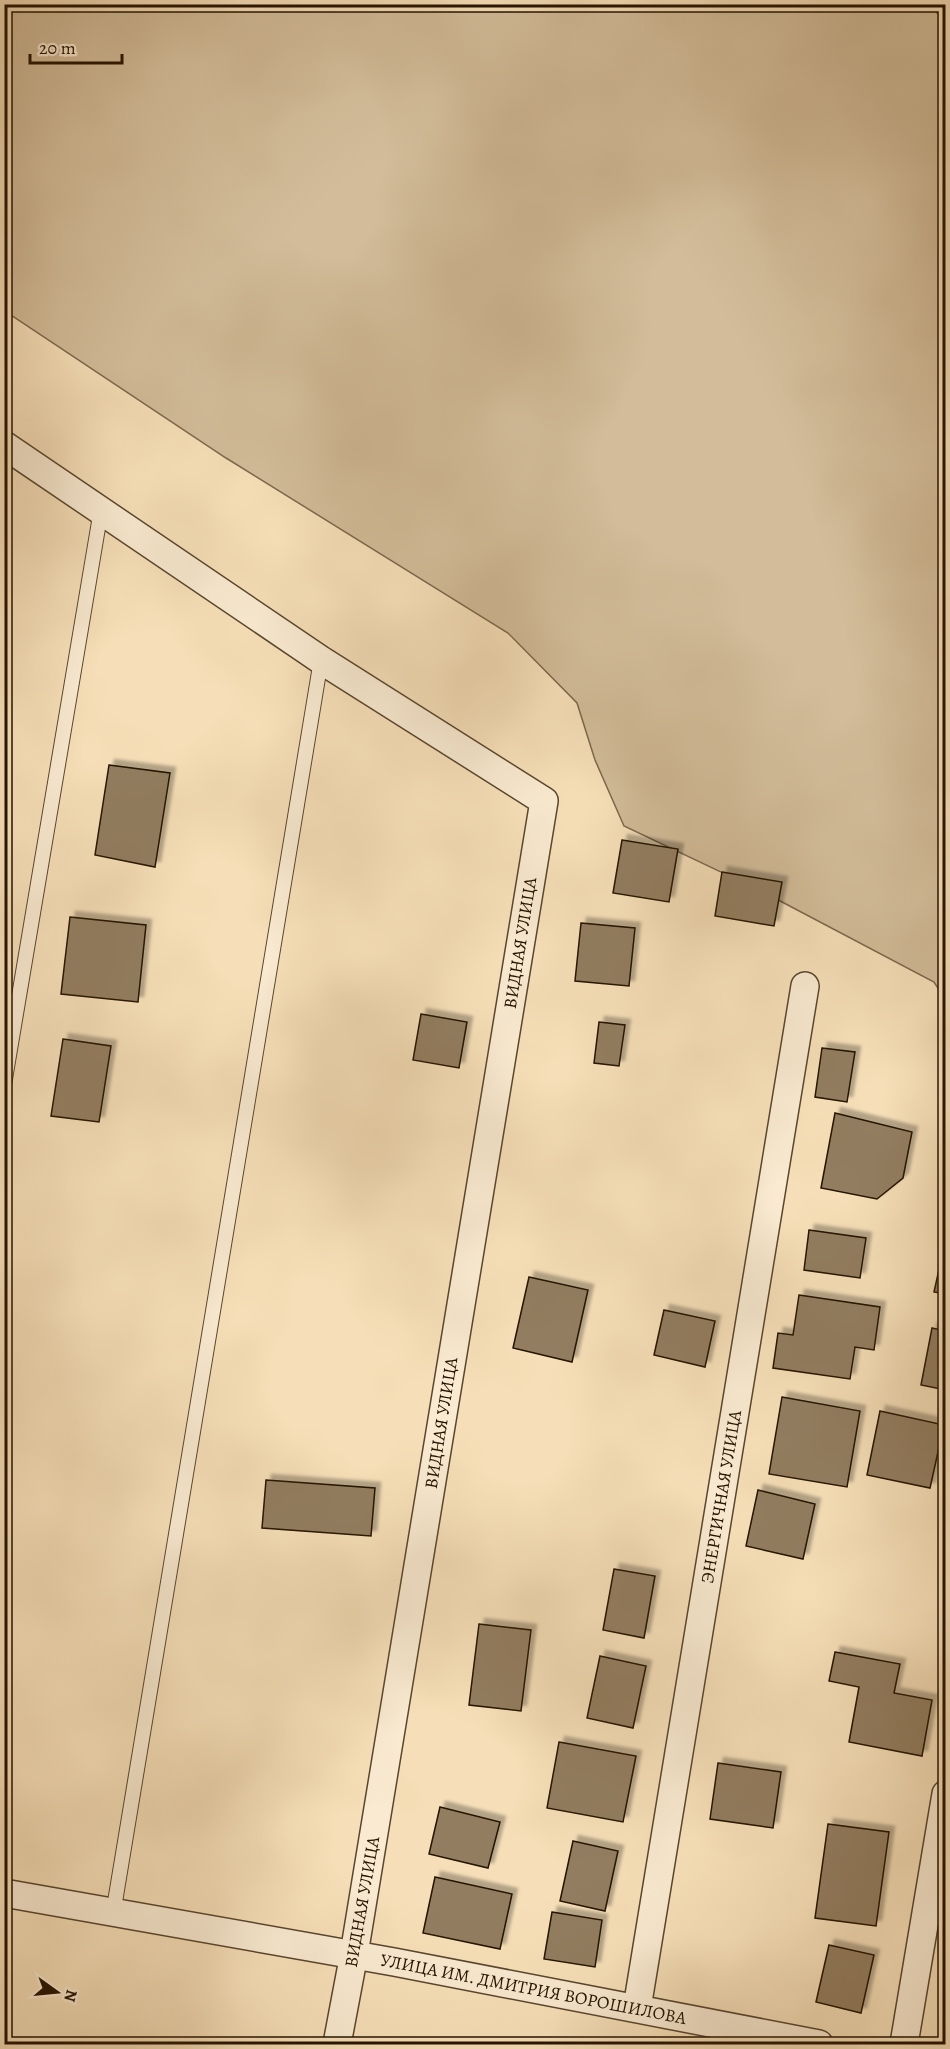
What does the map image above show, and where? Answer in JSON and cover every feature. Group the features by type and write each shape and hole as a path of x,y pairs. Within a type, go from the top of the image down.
{"street":[{"path":"4,445 321,660"},
{"name":"ВИДНАЯ УЛИЦА","path":"321,660 543,801 354,1954 337,2044"},
{"name":"ЭНЕРГИЧНАЯ УЛИЦА","path":"637,2008 805,986"},
{"path":"904,2044 945,1794"},
{"name":"УЛИЦА ИМ. ДМИТРИЯ ВОРОШИЛОВА","path":"4,1893 113,1914 354,1954 819,2044"}],"lane":[{"path":"4,1085 101,510"},
{"path":"113,1914 321,660"}],"shaded area":[{"path":"928,4 945,21 945,999 934,982 765,893 624,826 595,760 577,703 508,633 226,458 5,311 4,5"}],"building":[{"path":"109,765 170,773 155,867 95,855"},
{"path":"622,840 678,849 669,902 613,893"},
{"path":"722,872 782,882 774,926 715,916"},
{"path":"70,917 146,925 138,1002 61,994"},
{"path":"581,923 635,928 629,986 575,981"},
{"path":"421,1014 467,1022 459,1068 413,1060"},
{"path":"599,1022 625,1025 619,1066 594,1063"},
{"path":"63,1039 111,1046 99,1122 51,1116"},
{"path":"822,1048 855,1052 847,1102 815,1097"},
{"path":"835,1113 912,1132 903,1178 877,1199 821,1188"},
{"path":"946,1170 946,1211 940,1210"},
{"path":"809,1230 866,1238 860,1278 804,1270"},
{"path":"944,1247 946,1248 946,1294 934,1292"},
{"path":"529,1277 588,1290 572,1362 513,1348"},
{"path":"799,1295 880,1307 874,1350 855,1347 850,1379 773,1368 778,1333 793,1335"},
{"path":"664,1310 715,1321 705,1367 654,1355"},
{"path":"932,1328 946,1331 946,1390 921,1385"},
{"path":"782,1397 860,1411 847,1487 769,1474"},
{"path":"880,1411 944,1425 930,1488 867,1475"},
{"path":"266,1480 375,1488 371,1536 262,1528"},
{"path":"758,1490 815,1504 803,1559 746,1546"},
{"path":"614,1569 655,1576 644,1638 603,1630"},
{"path":"479,1624 531,1630 521,1711 469,1705"},
{"path":"835,1652 900,1664 894,1693 932,1700 922,1756 849,1742 859,1687 829,1681"},
{"path":"600,1656 646,1666 633,1728 587,1718"},
{"path":"559,1742 636,1756 623,1822 547,1808"},
{"path":"718,1763 781,1772 773,1828 710,1819"},
{"path":"440,1807 500,1822 488,1868 429,1854"},
{"path":"828,1824 889,1832 876,1926 815,1918"},
{"path":"573,1841 618,1851 605,1911 560,1901"},
{"path":"435,1877 512,1894 500,1949 423,1933"},
{"path":"552,1912 602,1920 595,1967 544,1959"},
{"path":"829,1945 874,1955 861,2013 816,2002"}]}
